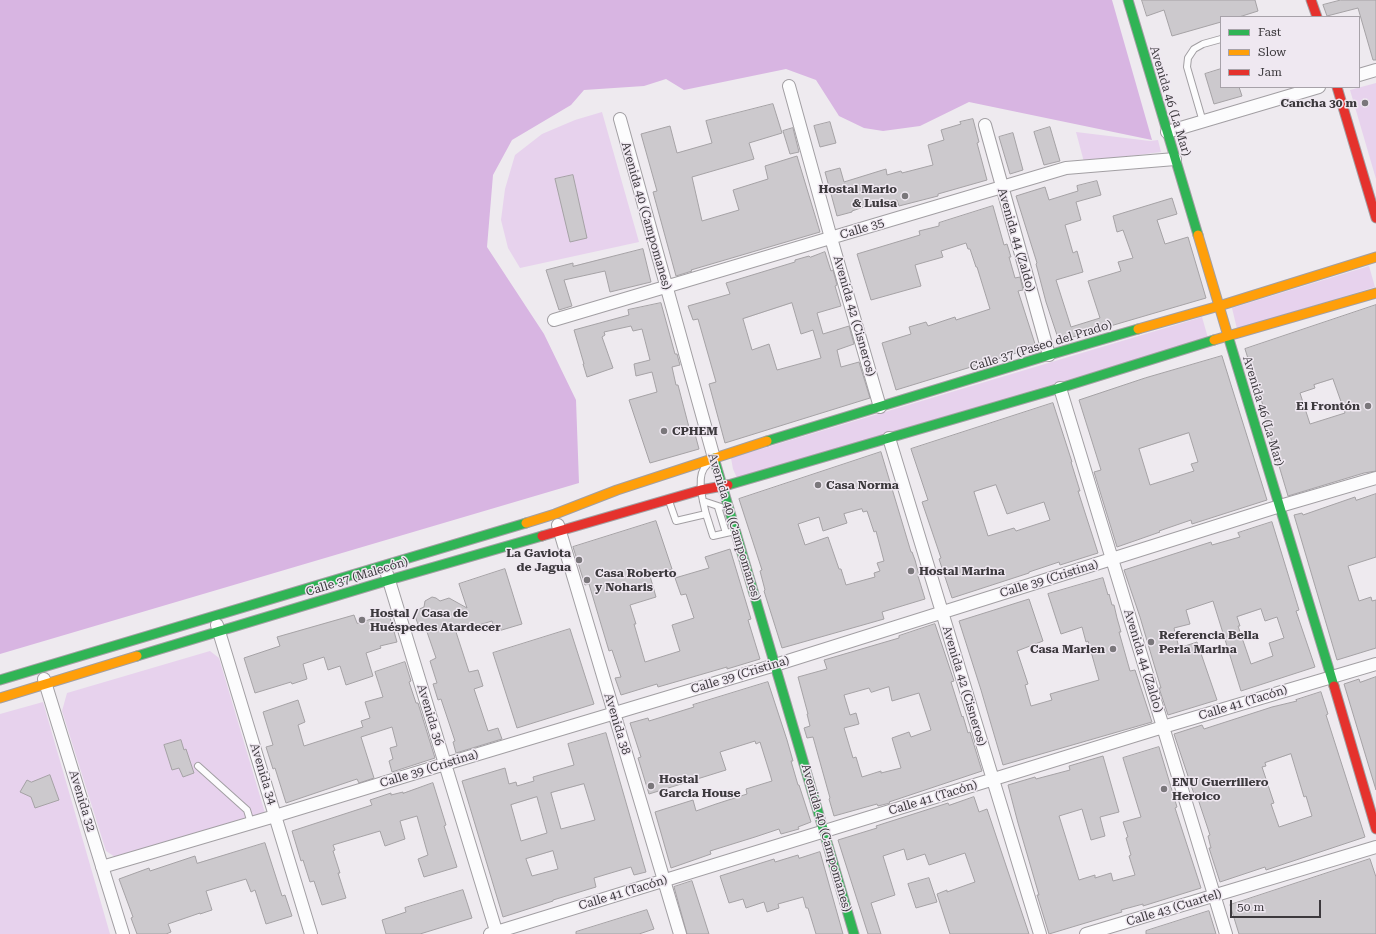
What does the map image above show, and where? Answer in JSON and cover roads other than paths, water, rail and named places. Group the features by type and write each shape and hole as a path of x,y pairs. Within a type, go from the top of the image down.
{"main road":[{"name":"Avenida 46 (La Mar)","path":"1128,0 1376,829"},
{"path":"1311,0 1316,16"},
{"path":"1337,88 1376,218"},
{"name":"Calle 37 (Paseo del Prado)","path":"714,458 1049,355 1219,306 1376,257"},
{"path":"722,486 734,484 1060,388 1228,336 1376,293"},
{"name":"Avenida 40 (Campomanes)","path":"714,458 854,934"},
{"name":"Calle 37 (Malecón)","path":"0,680 555,514 617,490 714,458"},
{"name":"Calle 37 (Malecón)","path":"0,698 389,580 668,499 722,486"}],"street":[{"path":"1360,75 1376,70"},
{"name":"Avenida 42 (Cisneros)","path":"789,86 880,407"},
{"path":"1167,132 1316,88"},
{"name":"Avenida 40 (Campomanes)","path":"620,119 714,458"},
{"name":"Avenida 44 (Zaldo)","path":"985,125 1001,187 1049,355"},
{"name":"Calle 35","path":"554,320 1066,168 1175,159"},
{"name":"Avenida 44 (Zaldo)","path":"1060,388 1226,934"},
{"name":"Avenida 42 (Cisneros)","path":"889,438 1040,934"},
{"name":"Calle 39 (Cristina)","path":"102,867 775,665 1280,506 1376,478"},
{"name":"Avenida 38","path":"555,514 680,934"},
{"name":"Avenida 36","path":"384,566 445,764 494,933"},
{"name":"Avenida 34","path":"214,615 311,934"},
{"name":"Calle 41 (Tacón)","path":"494,933 1163,727 1376,664"},
{"name":"Avenida 32","path":"40,668 123,934"},
{"name":"Calle 43 (Cuartel)","path":"1086,934 1376,847"}],"lane":[{"path":"1203,122 1187,67 1188,58 1194,49 1203,44 1220,39"},
{"path":"714,458 704,467 701,481 701,490 706,514 714,536 736,530"},
{"path":"668,499 676,520 706,514"},
{"path":"703,501 718,507 729,508"},
{"path":"718,507 726,533"},
{"path":"198,766 247,810 251,823"}],"place":[{"name":"Cancha 30 m","path":"1365,103"},
{"name":"Hostal Mario & Luisa","path":"905,196"},
{"name":"El Frontón","path":"1368,406"},
{"name":"CPHEM","path":"664,431"},
{"name":"Casa Norma","path":"818,485"},
{"name":"La Gaviota de Jagua","path":"579,560"},
{"name":"Hostal Marina","path":"911,571"},
{"name":"Casa Roberto y Noharis","path":"587,580"},
{"name":"Hostal / Casa de Huéspedes Atardecer","path":"362,620"},
{"name":"Referencia Bella Perla Marina","path":"1151,642"},
{"name":"Casa Marlen","path":"1113,649"},
{"name":"Hostal Garcia House","path":"651,786"},
{"name":"ENU Guerrillero Heroico","path":"1164,789"}]}
